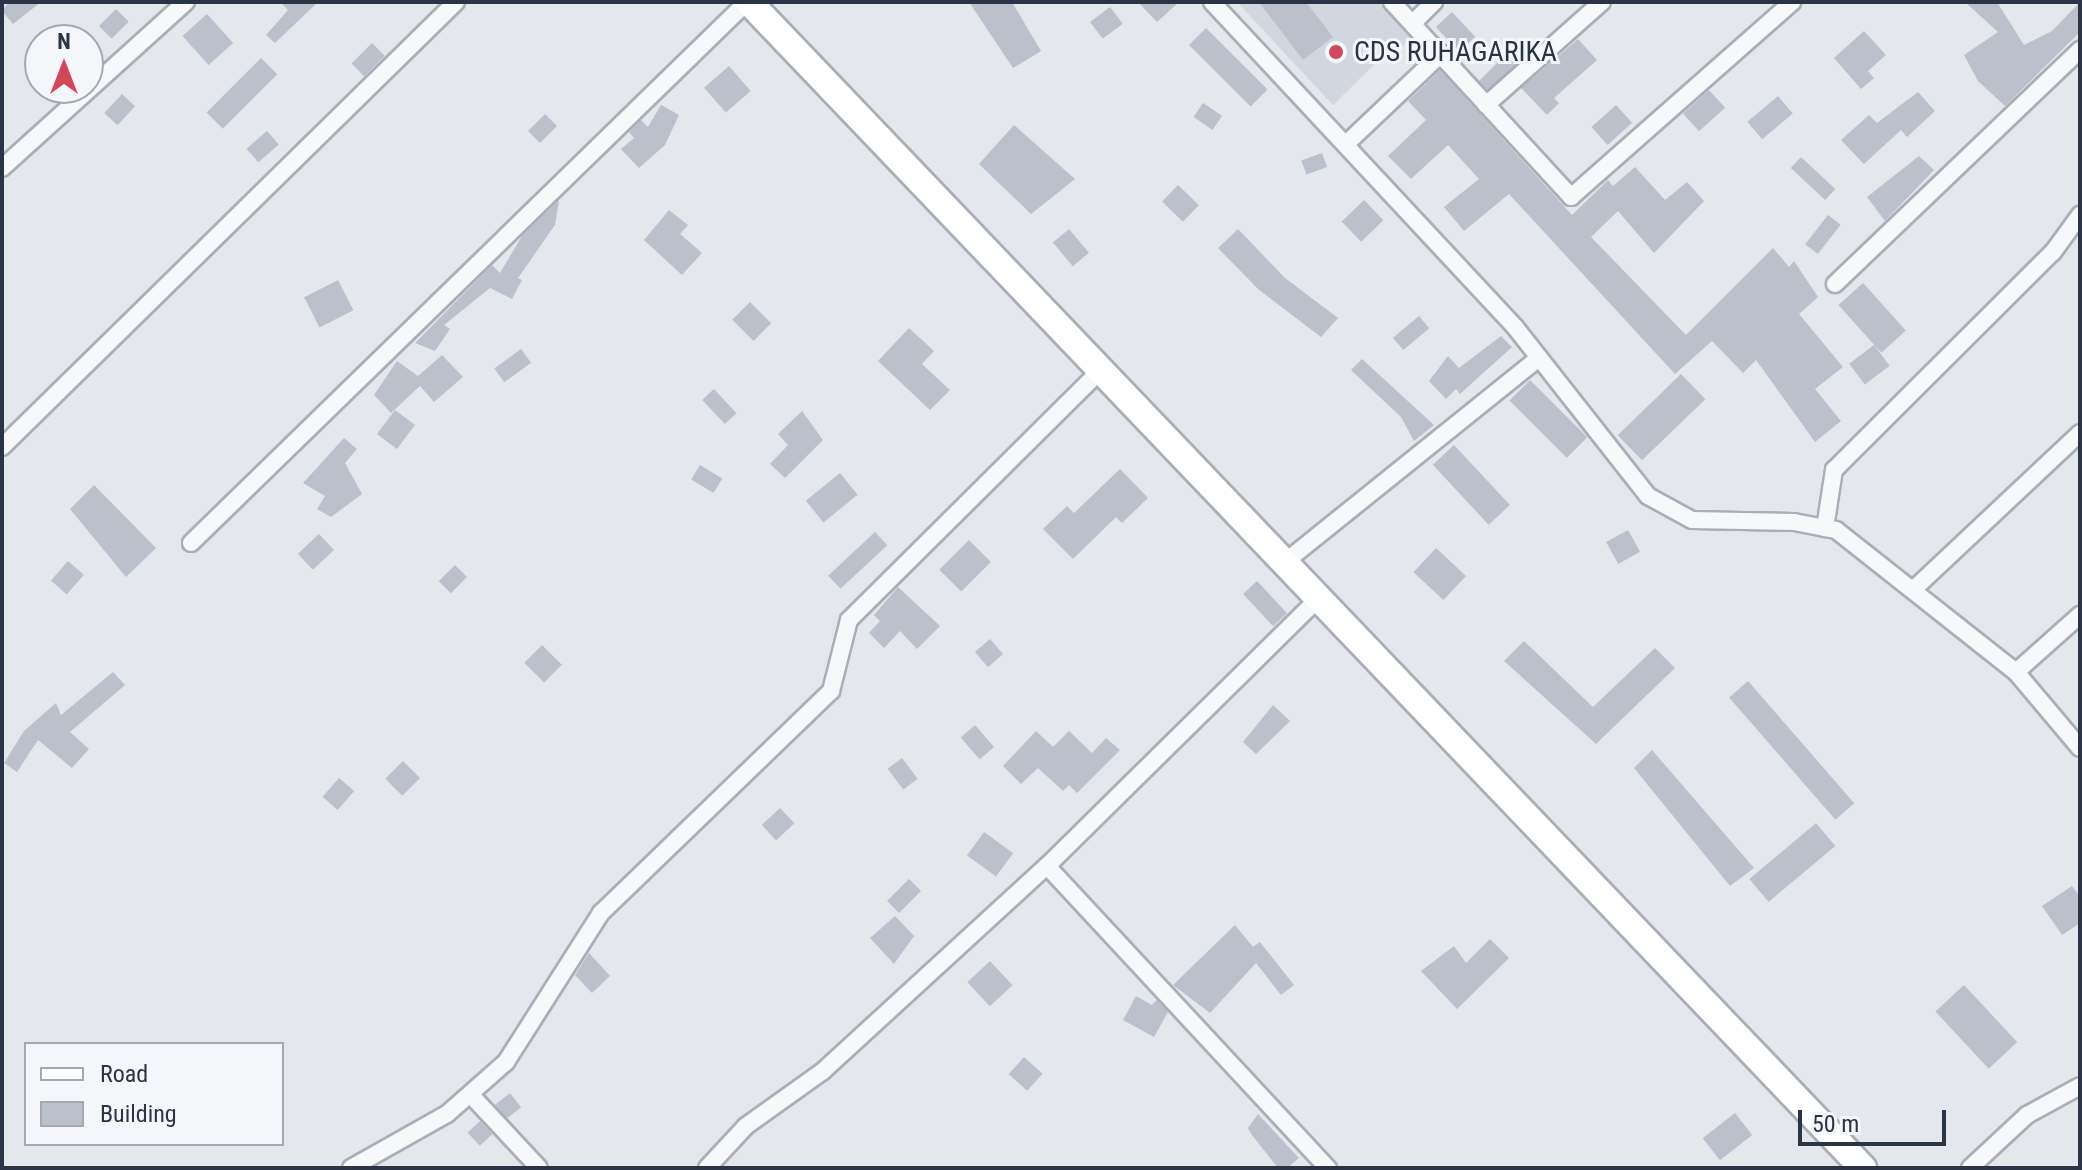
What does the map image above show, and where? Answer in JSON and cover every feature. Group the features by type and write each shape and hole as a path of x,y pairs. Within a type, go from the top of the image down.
{"main road":[{"path":"748,2 1863,1168"}],"street":[{"path":"2,168 102,85 186,2"},
{"path":"2,447 456,2"},
{"path":"191,543 748,2"},
{"path":"1212,2 1346,144 1539,358 1648,496 1667,508 1717,524 1825,528 1915,588 2016,672 2080,748"},
{"path":"1392,2 1571,197 1792,2"},
{"path":"1413,23 1434,2"},
{"path":"1486,105 1602,2"},
{"path":"1835,284 2080,50"},
{"path":"1346,144 1442,53"},
{"path":"1825,528 1834,470 2053,252 2080,215"},
{"path":"1285,562 1539,358"},
{"path":"351,1168 470,1094 506,1062 601,913 831,691 849,620 1101,370"},
{"path":"1915,588 2080,433"},
{"path":"707,1168 746,1126 823,1071 1047,866 1320,597"},
{"path":"2016,672 2080,615"},
{"path":"1047,866 1328,1168"},
{"path":"1970,1168 2027,1115 2080,1086"},
{"path":"470,1094 539,1168"}],"shaded area":[{"name":"CDS RUHAGARIKA","path":"1237,2 1379,2 1410,38 1401,48 1394,45 1333,105"}],"building":[{"path":"9,2 41,2 13,24 2,11"},
{"path":"280,2 318,2 275,43 266,35 288,10"},
{"path":"969,2 1012,2 1041,51 1013,68"},
{"path":"1138,2 1179,2 1157,22"},
{"path":"1259,2 1306,2 1333,37 1303,60"},
{"path":"1965,2 1997,2 2024,45 2052,31 2080,2 2080,32 2005,106 1978,81 1964,55 1998,32"},
{"path":"1110,7 1123,24 1103,39 1090,22"},
{"path":"116,9 129,22 112,39 104,31 104,24 101,24"},
{"path":"1452,12 1475,37 1459,52 1436,27"},
{"path":"207,14 233,43 209,65 182,36"},
{"path":"1206,28 1268,90 1251,106 1189,45"},
{"path":"1864,31 1886,55 1868,71 1874,78 1861,89 1834,58"},
{"path":"1578,39 1597,60 1554,98 1559,103 1547,115 1521,88"},
{"path":"372,43 385,56 364,76 351,64"},
{"path":"1512,48 1522,58 1489,91 1479,81"},
{"path":"261,58 277,74 223,129 207,112"},
{"path":"729,66 751,91 726,113 704,88"},
{"path":"1440,70 1572,215 1608,180 1613,186 1635,167 1665,200 1687,182 1704,201 1654,253 1618,211 1591,237 1686,335 1773,248 1789,267 1794,261 1818,297 1799,314 1843,367 1815,389 1841,421 1815,442 1756,360 1743,373 1712,341 1675,374 1509,194 1464,231 1444,207 1479,179 1448,145 1411,179 1388,156 1426,120 1408,101"},
{"path":"1709,90 1725,108 1699,131 1683,113"},
{"path":"1918,92 1935,111 1907,137 1901,130 1864,164 1841,140 1869,115 1877,123"},
{"path":"122,94 135,106 117,125 104,113"},
{"path":"1778,96 1793,114 1762,139 1747,122"},
{"path":"1203,103 1222,116 1213,130 1193,117"},
{"path":"661,105 679,115 665,145 639,168 621,149 634,138 629,132 641,120 648,127"},
{"path":"1616,105 1632,123 1608,145 1591,127"},
{"path":"545,114 557,126 540,143 528,131"},
{"path":"1014,125 1075,179 1031,214 979,164"},
{"path":"267,131 279,145 258,162 247,149"},
{"path":"1322,153 1327,167 1306,175 1301,161"},
{"path":"1919,156 1934,170 1885,221 1867,197"},
{"path":"1801,157 1835,189 1825,200 1791,168"},
{"path":"1178,185 1199,205 1183,222 1162,202"},
{"path":"559,200 555,225 518,278 522,280 512,299 490,288 444,325 450,329 435,351 415,343 492,265 500,273 522,236"},
{"path":"1364,200 1383,220 1361,242 1342,222"},
{"path":"669,210 688,225 680,234 702,253 682,275 644,240"},
{"path":"1828,215 1841,225 1818,254 1805,244"},
{"path":"1069,229 1089,253 1073,266 1053,242"},
{"path":"1238,229 1285,278 1338,318 1321,337 1258,289 1218,248"},
{"path":"338,280 353,310 320,328 304,297"},
{"path":"1863,283 1906,331 1881,353 1838,305"},
{"path":"750,302 771,323 754,341 732,320"},
{"path":"1419,316 1429,328 1403,350 1393,338"},
{"path":"909,328 934,351 922,364 950,390 930,410 878,361"},
{"path":"1501,336 1512,347 1460,394 1456,389 1446,399 1429,381 1448,356 1459,368"},
{"path":"1874,345 1890,366 1865,384 1849,364"},
{"path":"521,349 531,363 504,382 494,368"},
{"path":"442,355 463,377 434,402 420,386 391,413 374,395 397,361 418,376"},
{"path":"1362,359 1434,425 1414,441 1401,417 1351,370"},
{"path":"1681,374 1705,399 1642,460 1618,435"},
{"path":"1530,380 1587,437 1567,458 1509,401"},
{"path":"714,389 737,413 725,424 702,400"},
{"path":"395,410 415,425 397,449 377,434"},
{"path":"802,411 823,440 785,478 770,464 788,445 778,434"},
{"path":"344,438 357,449 345,463 362,494 331,517 317,509 325,496 303,483"},
{"path":"1454,445 1510,505 1489,525 1433,465"},
{"path":"700,465 722,478 714,493 691,480"},
{"path":"1120,469 1148,498 1122,523 1116,517 1073,559 1043,529 1067,506 1074,513"},
{"path":"840,473 858,495 823,522 806,501"},
{"path":"94,485 156,548 126,577 70,509"},
{"path":"1628,530 1640,552 1618,564 1606,542"},
{"path":"875,532 887,545 840,589 828,576"},
{"path":"319,534 334,550 313,570 298,554"},
{"path":"969,540 991,562 961,592 939,570"},
{"path":"1436,548 1466,576 1443,600 1413,572"},
{"path":"68,561 84,575 67,594 51,581"},
{"path":"455,565 467,577 451,593 439,581"},
{"path":"1257,581 1287,613 1273,626 1243,594"},
{"path":"898,587 940,626 917,649 900,631 884,648 869,633 880,621 874,615"},
{"path":"990,639 1003,654 988,667 975,652"},
{"path":"1524,641 1593,707 1655,648 1675,668 1596,744 1504,661"},
{"path":"542,645 562,665 544,682 524,663"},
{"path":"113,672 125,685 70,732 89,749 72,768 38,740 17,772 4,763 24,731 56,703 61,715"},
{"path":"1748,681 1854,803 1835,820 1729,697"},
{"path":"1273,705 1290,721 1256,754 1243,742"},
{"path":"975,725 994,747 980,759 961,737"},
{"path":"1036,731 1053,747 1069,731 1092,753 1106,738 1120,750 1077,793 1069,785 1063,791 1038,768 1021,784 1003,766"},
{"path":"1652,750 1754,868 1730,886 1634,768"},
{"path":"902,758 918,779 903,790 888,769"},
{"path":"403,761 420,778 402,796 385,779"},
{"path":"339,778 354,791 338,810 323,797"},
{"path":"780,808 794,823 776,840 762,825"},
{"path":"1816,823 1835,846 1769,902 1749,879"},
{"path":"984,832 1013,853 996,877 967,855"},
{"path":"909,879 921,891 899,913 887,901"},
{"path":"2072,886 2080,897 2080,923 2062,935 2042,906"},
{"path":"895,916 914,936 894,964 870,938"},
{"path":"1235,925 1253,947 1260,942 1294,985 1281,995 1256,963 1210,1013 1173,985"},
{"path":"1490,939 1509,958 1457,1009 1421,971 1454,946 1466,963"},
{"path":"589,953 610,976 592,993 575,975"},
{"path":"990,961 1013,985 990,1006 967,982"},
{"path":"1964,985 2017,1042 1989,1069 1935,1012"},
{"path":"1136,996 1152,1005 1157,1000 1168,1012 1154,1037 1123,1020"},
{"path":"1024,1057 1043,1074 1027,1091 1009,1074"},
{"path":"510,1093 521,1107 506,1119 495,1105"},
{"path":"1735,1113 1752,1135 1720,1160 1703,1138"},
{"path":"1258,1114 1299,1158 1287,1168 1278,1168 1248,1128"},
{"path":"480,1121 492,1134 480,1146 468,1133"}],"place":[{"name":"CDS RUHAGARIKA","path":"1336,52"}]}
